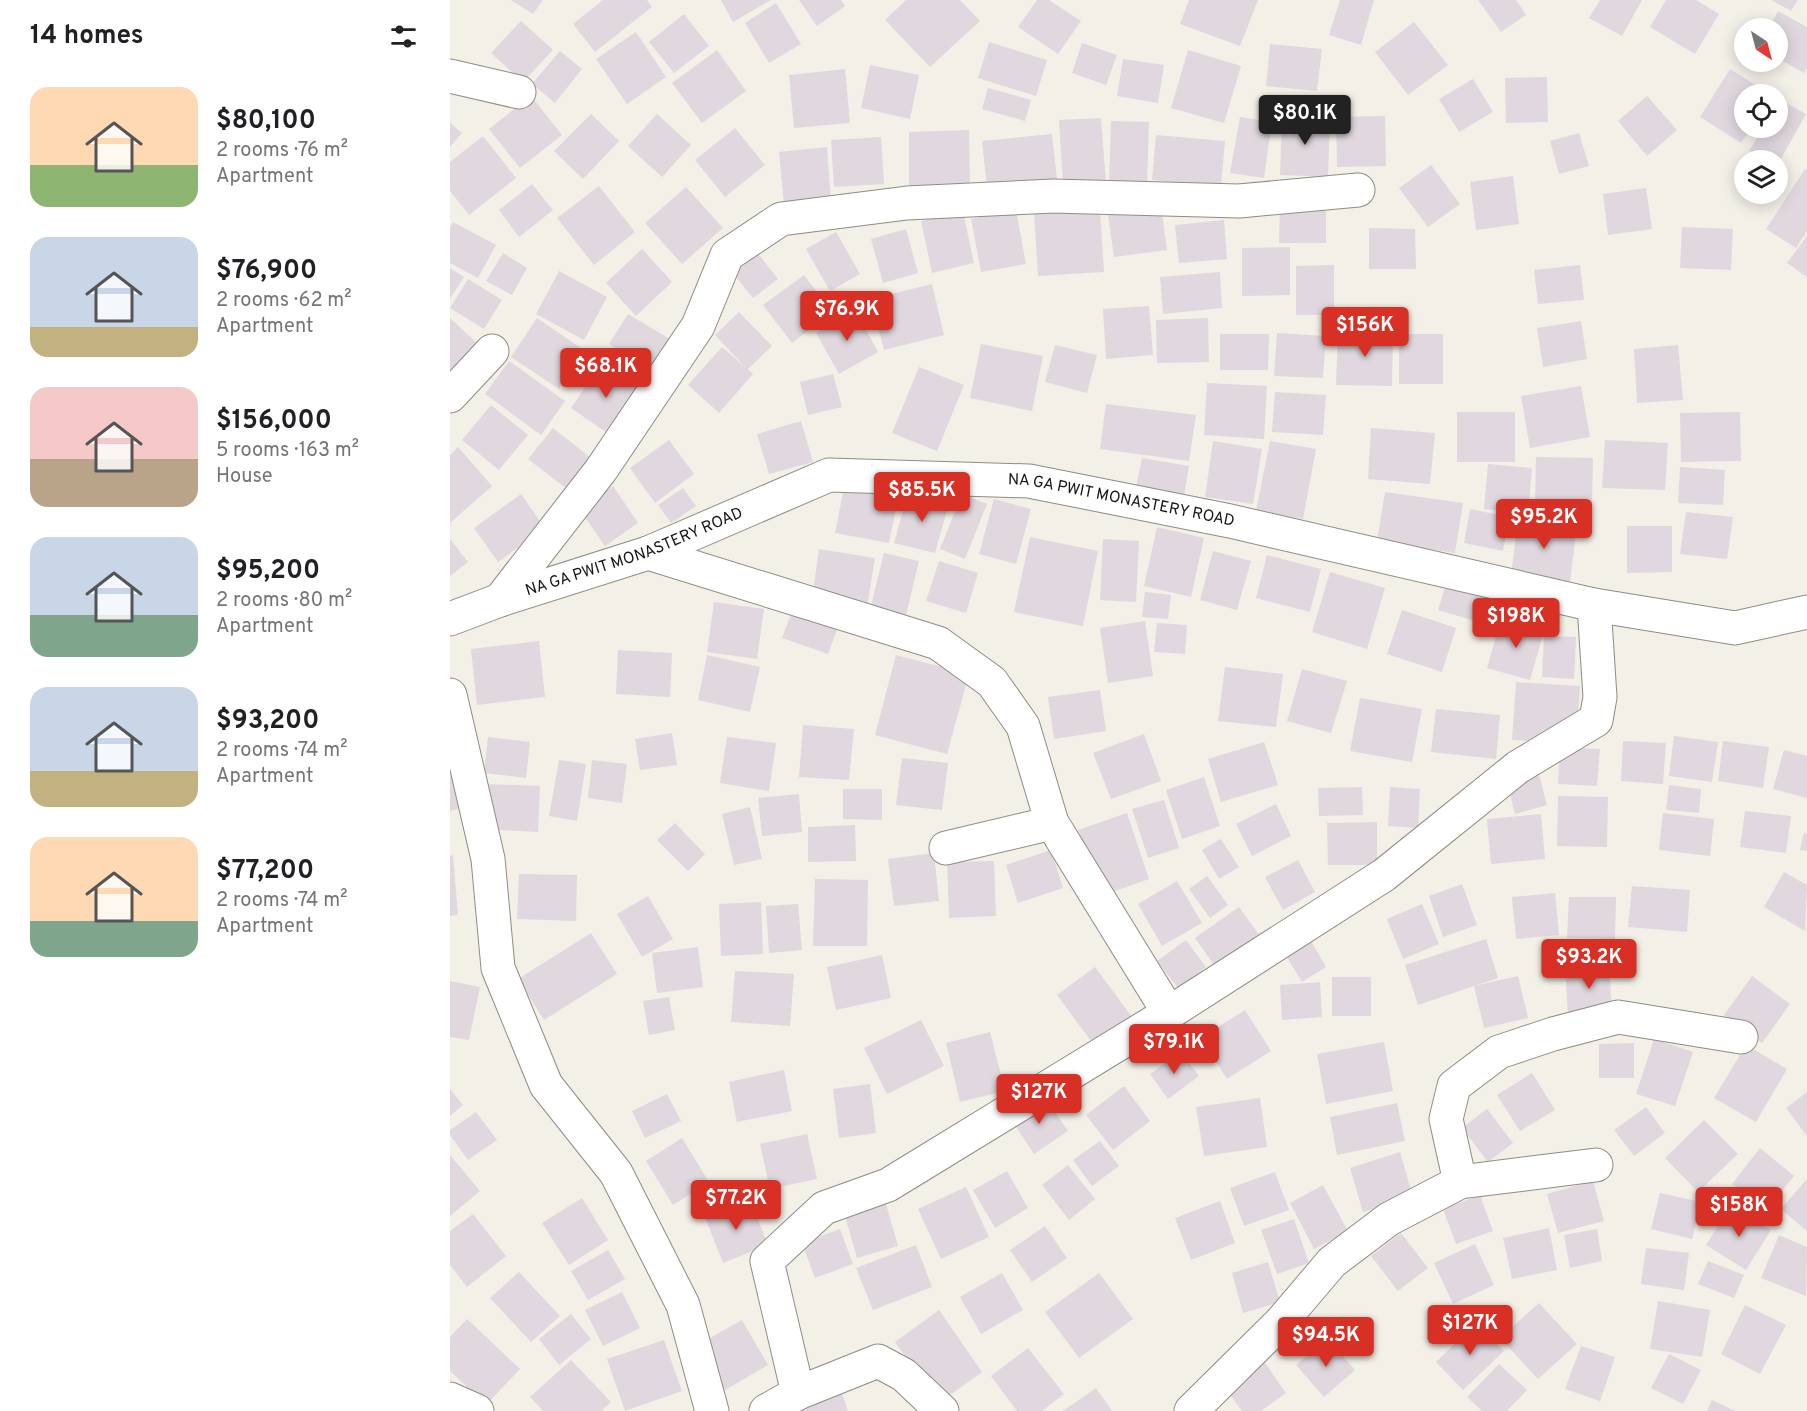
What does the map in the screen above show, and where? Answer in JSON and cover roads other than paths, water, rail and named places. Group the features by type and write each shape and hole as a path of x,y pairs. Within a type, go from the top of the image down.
{"street":[{"path":"450,76 519,92"},
{"path":"500,600 601,470 698,326 727,255 781,219 908,203 1042,197 1239,201 1358,190"},
{"path":"450,396 492,351"},
{"name":"NA GA PWIT MONASTERY ROAD","path":"450,620 500,600 648,553 829,475 1029,481 1230,521 1594,606 1735,628 1807,612"},
{"path":"648,553 938,643 992,682 1023,726 1052,822 1169,1013"},
{"path":"798,1394 768,1261 824,1208 888,1185 1169,1013 1384,875 1518,767 1596,720 1600,697 1594,606"},
{"path":"450,695 488,859 498,968 546,1084 616,1173 683,1305 712,1411"},
{"path":"946,848 1052,822"},
{"path":"1461,1182 1446,1119 1454,1086 1499,1052 1553,1034 1618,1017 1741,1037"},
{"path":"1191,1411 1281,1322 1332,1262 1389,1219 1461,1182 1596,1165"},
{"path":"766,1411 798,1394 878,1361 904,1375 942,1411"},
{"path":"450,1398 477,1411"}]}
